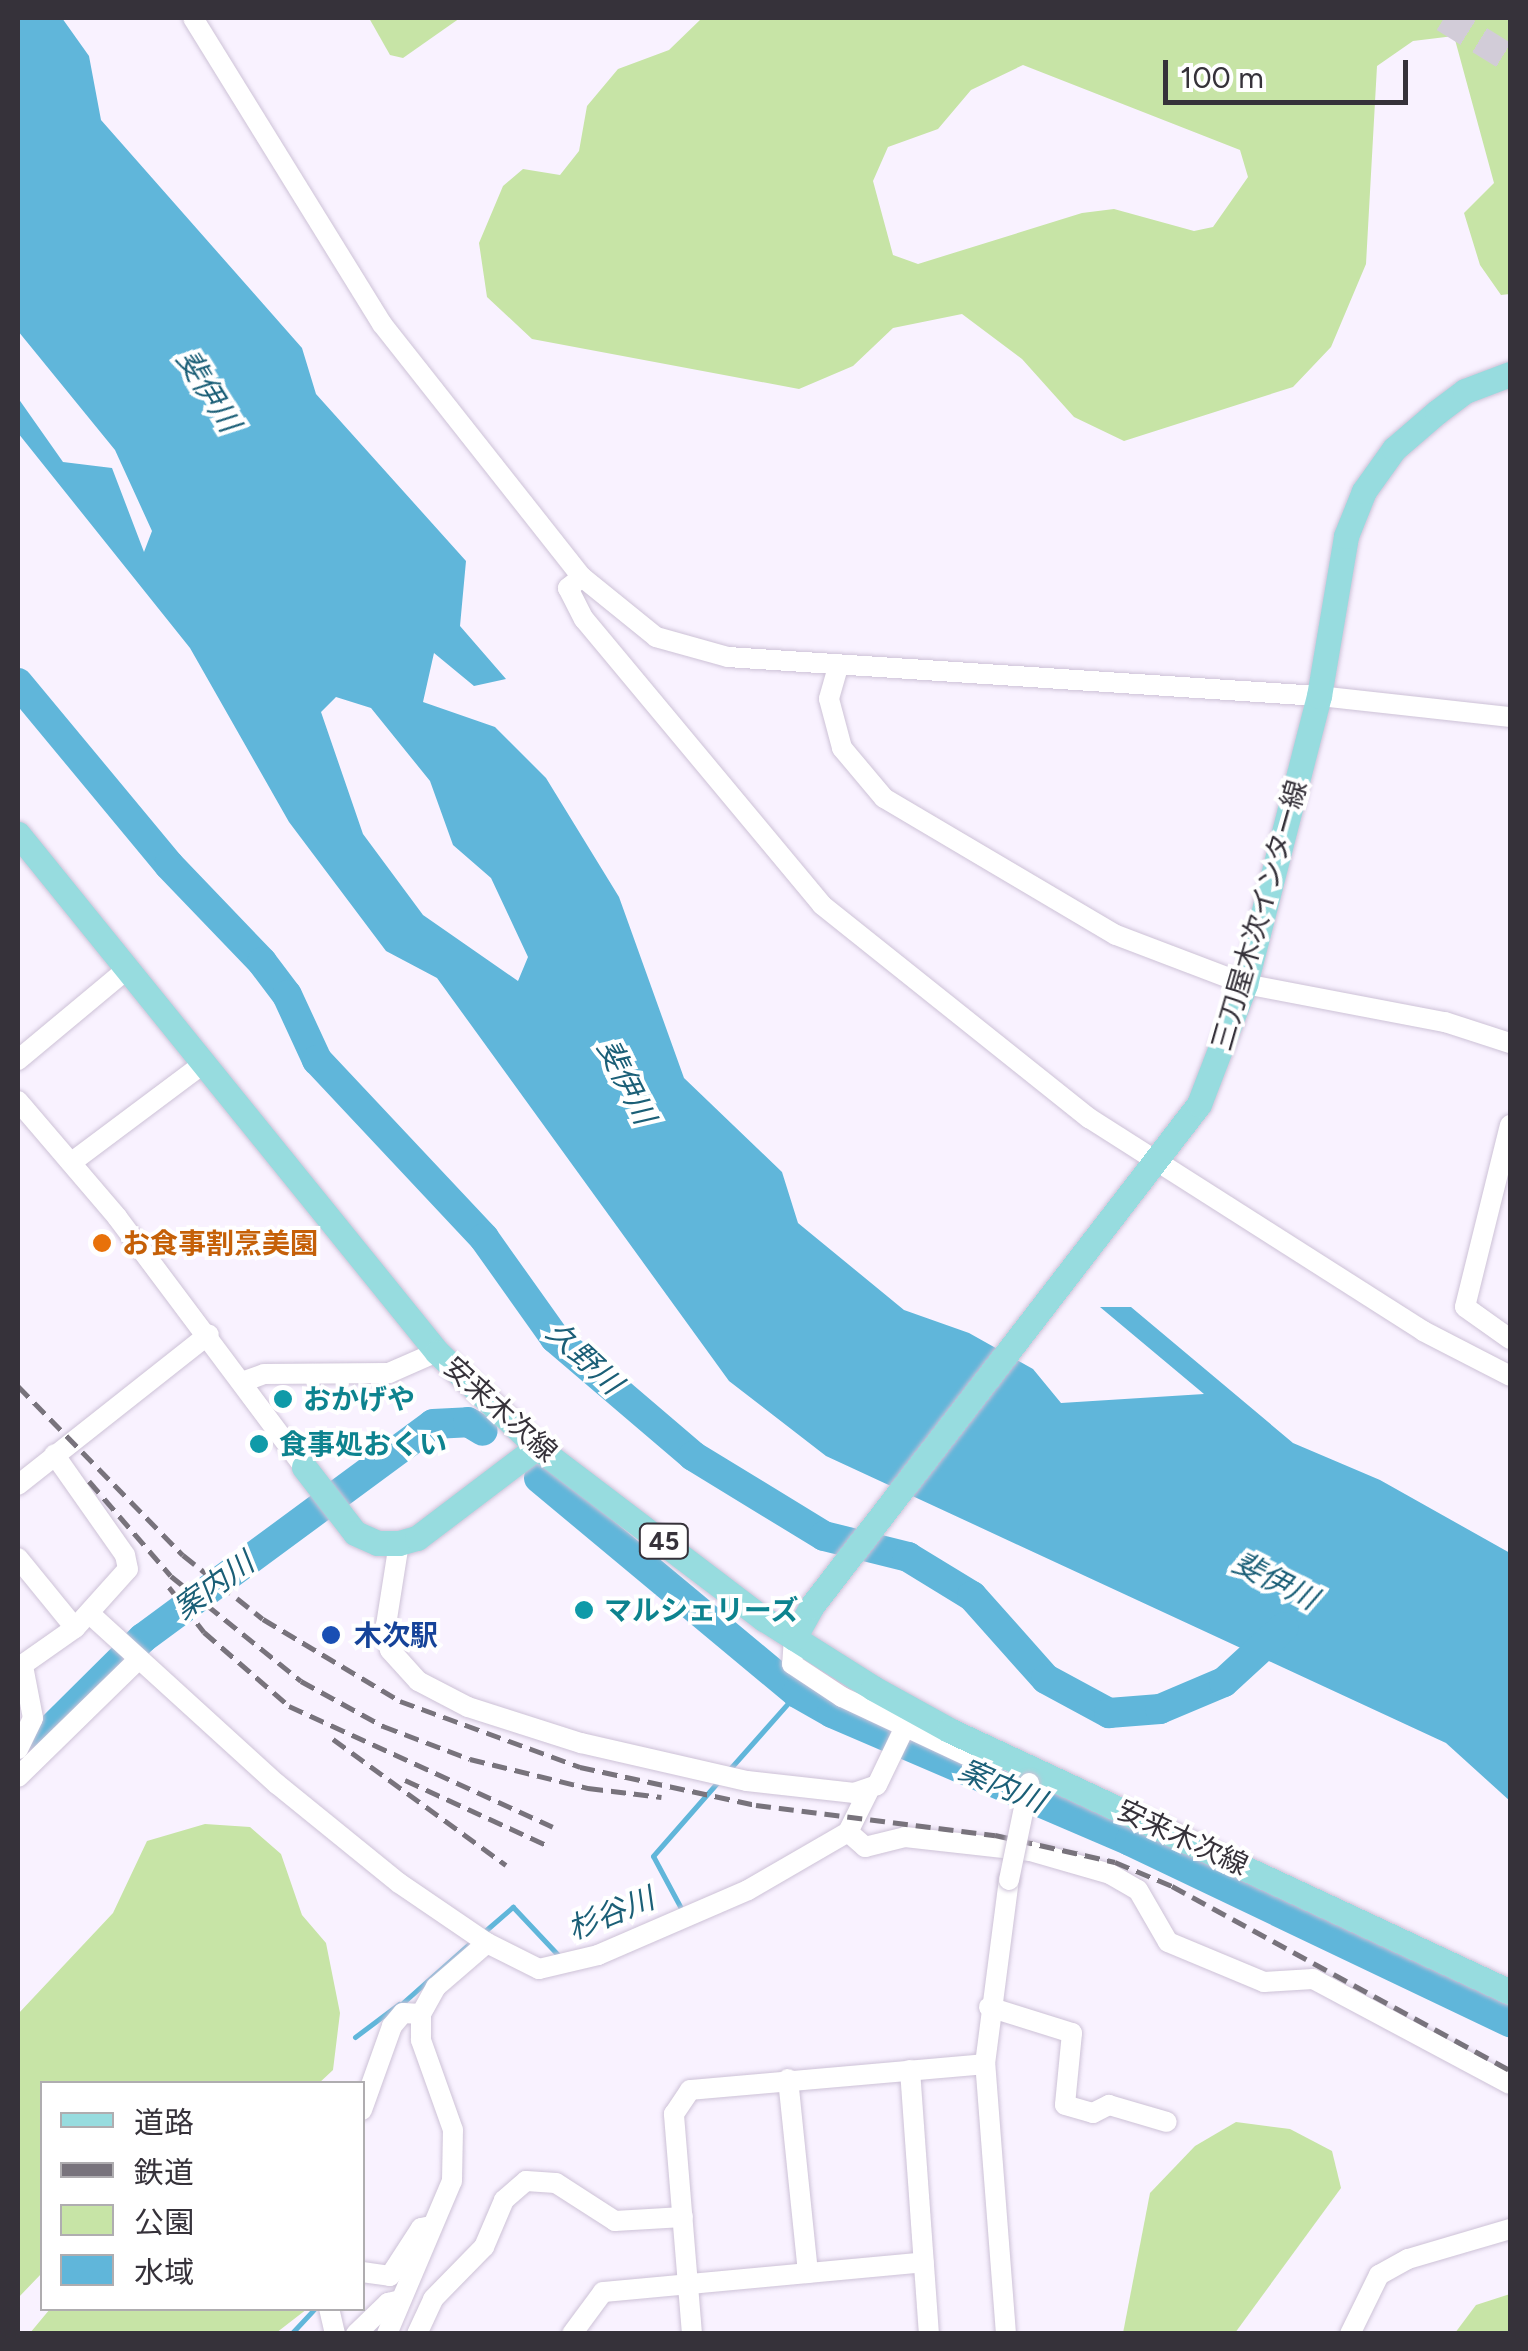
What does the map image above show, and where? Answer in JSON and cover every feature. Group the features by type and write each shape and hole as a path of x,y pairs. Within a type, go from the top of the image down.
{"main road":[{"name":"三刀屋木次インター線","path":"794,1638 811,1607 1200,1104 1245,984 1318,696 1332,596 1364,491 1394,450 1437,412 1466,391 1510,374"},
{"name":"安来木次線","path":"18,834 438,1352 537,1447 794,1638 872,1688 1001,1754 1030,1776 1509,1993"},
{"path":"304,1467 331,1506 377,1543 399,1542 417,1538 537,1447"}],"street":[{"path":"193,18 382,324 582,577 631,623 678,646 838,667 1318,696 1510,717"},
{"path":"582,577 568,588 584,618 822,905 1155,1167 1423,1331 1510,1376"},
{"path":"838,667 829,699 842,748 884,798 1116,935 1245,984 1446,1022 1510,1043"},
{"path":"18,1060 126,970"},
{"path":"72,1162 204,1064"},
{"path":"18,1100 209,1334 304,1467"},
{"path":"1510,1125 1464,1308 1510,1339"},
{"path":"18,1485 209,1334"},
{"path":"244,1381 264,1374 389,1373 438,1352"},
{"path":"18,1777 33,1718 20,1667 82,1621 122,1580 128,1563 54,1454"},
{"path":"399,1542 386,1624 390,1650 406,1672 436,1692 581,1743 747,1781 868,1792"},
{"path":"18,1558 82,1621 133,1654 277,1784 487,1943 531,1966 560,1968 748,1890 848,1832 900,1739"},
{"path":"794,1638 789,1655 797,1669 900,1739 986,1765 1001,1754"},
{"path":"25,1753 133,1654"},
{"path":"1006,2334 985,2064 989,2007 1030,1776"},
{"path":"848,1832 866,1847 905,1837 1030,1851 1110,1874 1138,1890 1168,1942 1264,1982 1313,1979 1510,2084"},
{"path":"388,2334 452,2181 454,2148 421,2040 421,2014 436,1987 487,1943"},
{"path":"989,2007 1072,2033 1065,2105 1094,2113 1108,2105 1168,2122"},
{"path":"365,2102 392,2026 403,2014 421,2014"},
{"path":"692,2334 674,2114 690,2090 985,2064"},
{"path":"910,2070 930,2334"},
{"path":"788,2079 808,2272"},
{"path":"416,2334 434,2299 484,2247 504,2200 526,2181 556,2183 616,2221 683,2217"},
{"path":"365,2272 390,2276 421,2228 433,2227"},
{"path":"1350,2334 1379,2276 1408,2259 1510,2229"},
{"path":"572,2334 602,2292 924,2262"},
{"path":"356,2334 388,2302 401,2300"}],"green space":[{"path":"369,18 460,18 403,58 390,55"},
{"path":"702,18 1510,18 1510,294 1501,295 1480,265 1464,213 1494,183 1454,36 1413,41 1377,66 1366,264 1331,347 1293,387 1124,441 1074,417 1022,359 962,314 893,328 853,366 799,389 532,339 487,297 479,243 503,186 523,169 560,175 579,151 587,106 618,69 669,50","holes":["1023,65 1240,150 1248,177 1213,227 1194,231 1114,209 1082,213 918,264 893,255 873,181 888,147 938,129 971,90"]},
{"path":"205,1824 250,1827 281,1854 302,1915 326,1943 340,2013 333,2070 321,2081 40,2081 40,2275 18,2298 18,2014 113,1913 147,1841"},
{"path":"1236,2122 1290,2129 1332,2151 1341,2188 1235,2333 1123,2333 1150,2193 1195,2146"},
{"path":"1510,2294 1510,2333 1455,2333 1476,2305"},
{"path":"48,2311 304,2311 276,2333 30,2333"}],"water":[{"name":"斐伊川","path":"18,18 62,18 89,56 101,120 302,348 316,394 466,561 460,626 506,679 474,686 434,653 423,702 495,727 546,778 619,897 684,1078 782,1172 798,1223 904,1310 969,1333 1033,1369 1061,1403 1204,1394 1100,1307 1131,1307 1293,1443 1380,1480 1510,1553 1510,1801 1446,1743 826,1456 729,1381 437,978 386,951 289,822 190,648 18,433 18,398 63,462 112,468 144,552 152,531 115,450 18,331","holes":["336,697 371,708 430,781 453,845 491,878 528,957 518,981 423,915 363,834 321,712"]}],"waterway":[{"name":"久野川","path":"18,683 169,865 262,962 287,995 317,1060 484,1238 555,1338 693,1456 824,1536 908,1557 972,1596 1046,1679 1109,1713 1160,1709 1224,1682 1284,1627"},
{"name":"案内川","path":"18,1762 143,1638 433,1424 468,1422 483,1431"},
{"name":"案内川","path":"539,1478 797,1693 832,1713 1130,1841 1510,2022"},
{"name":"杉谷川","path":"728,1771 797,1693"},
{"name":"杉谷川","path":"682,1910 653,1856 717,1783"},
{"name":"杉谷川","path":"485,1931 513,1907 560,1957"},
{"name":"杉谷川","path":"398,2007 470,1943"},
{"path":"355,2037 399,2004"},
{"name":"杉谷川","path":"291,2334 312,2311"}],"tunnel":[{"path":"1444,18 1510,59"}],"railway":[{"path":"18,1386 183,1555 263,1619 400,1701 580,1767 756,1805 995,1835 1115,1862 1172,1886 1510,2070"},
{"path":"89,1481 171,1576 301,1681 383,1726 470,1759 588,1788 661,1797"},
{"path":"169,1587 204,1632 289,1706 553,1827"},
{"path":"333,1739 506,1865"},
{"path":"405,1780 546,1845"}],"place":[{"name":"お食事割烹美園","path":"102,1243"},
{"name":"おかげや","path":"283,1399"},
{"name":"食事処おくい","path":"259,1444"},
{"name":"マルシェリーズ","path":"584,1610"},
{"name":"木次駅","path":"331,1635"}]}
